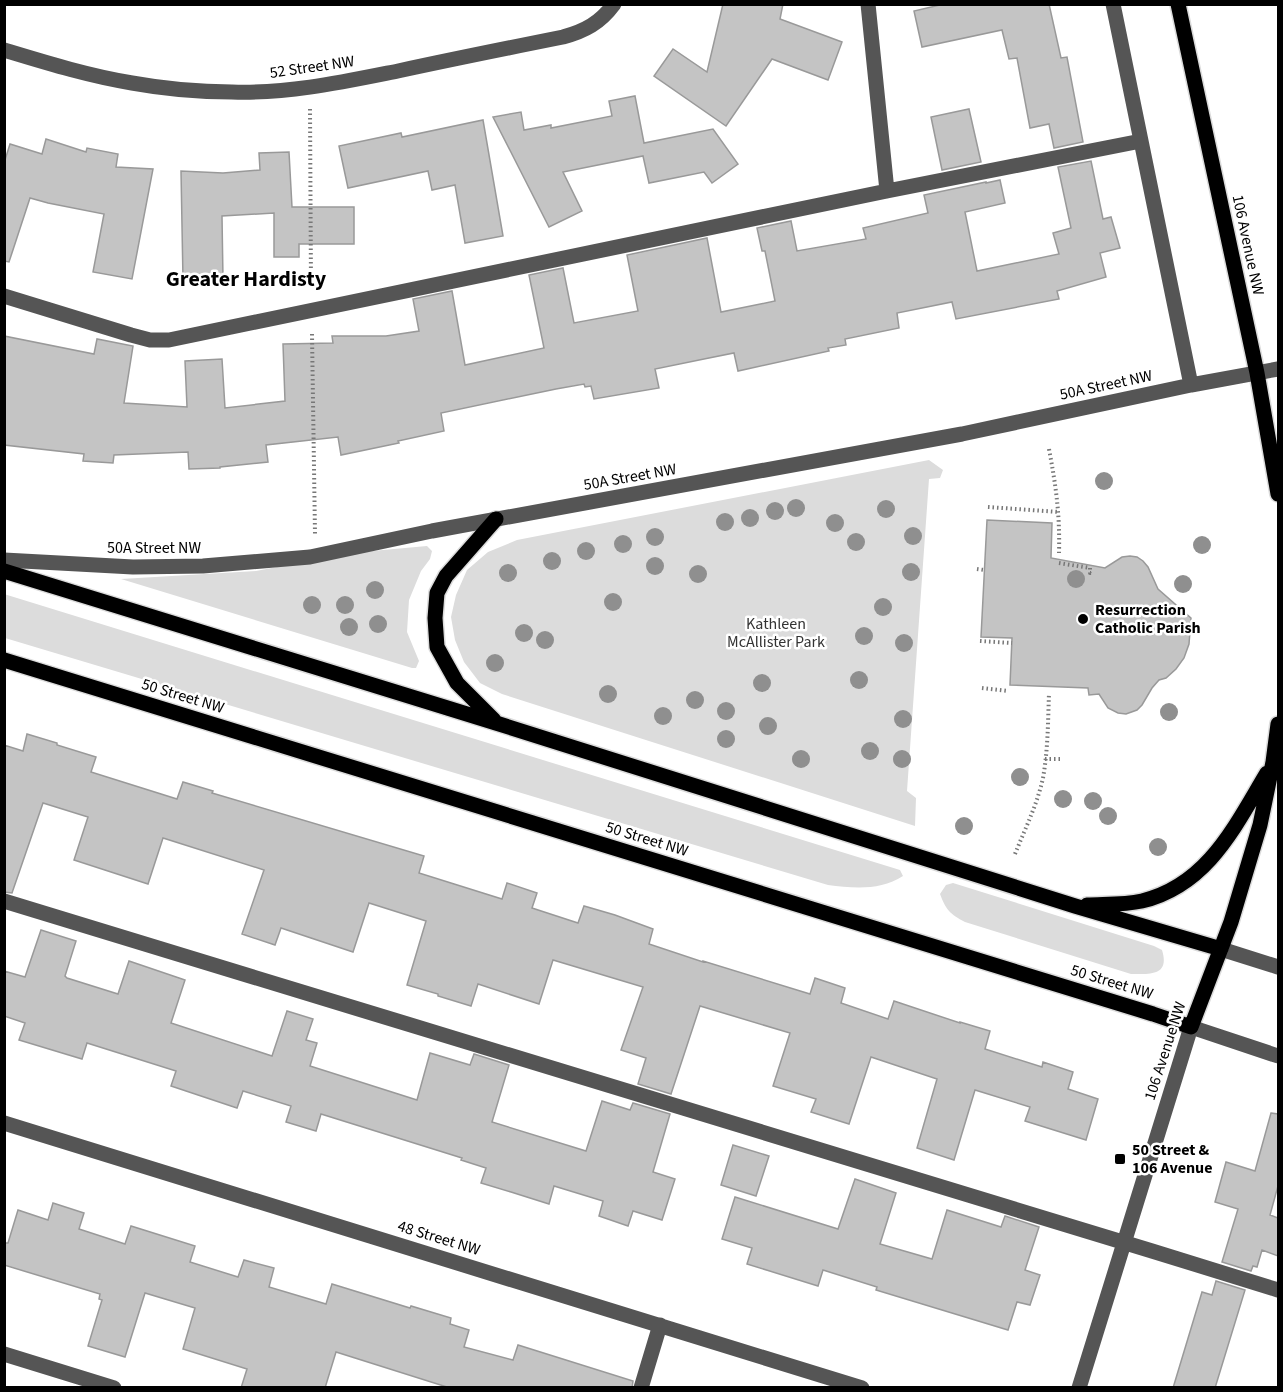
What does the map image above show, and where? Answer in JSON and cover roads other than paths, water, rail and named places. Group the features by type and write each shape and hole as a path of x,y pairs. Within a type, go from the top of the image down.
{"main road":[{"name":"106 Avenue NW","path":"1179,4 1257,373 1278,494"},
{"path":"496,519 446,576 437,593 435,618 437,647 457,683 496,723"},
{"path":"4,571 496,723 1075,906 1221,949"},
{"name":"50 Street NW","path":"4,660 1191,1027"},
{"name":"106 Avenue NW","path":"1191,1027 1231,922 1260,825 1278,724"},
{"path":"1075,906 1121,904 1143,900 1174,889 1188,880 1228,838 1273,762"}],"street":[{"name":"52 Street NW","path":"4,50 65,68 133,84 234,93 276,91 334,84 563,37 588,28 614,4"},
{"path":"868,4 887,191"},
{"path":"1113,4 1191,385"},
{"path":"4,296 131,335 150,340 169,340 887,191 1141,141"},
{"name":"50A Street NW","path":"4,560 134,567 224,565 310,557 496,519 962,435 1191,385 1278,369"},
{"path":"4,901 1278,1290"},
{"path":"1221,949 1278,967"},
{"name":"50 Street NW","path":"1191,1027 1278,1056"},
{"name":"106 Avenue NW","path":"1079,1388 1191,1027"},
{"name":"48 Street NW","path":"4,1124 862,1388"},
{"path":"641,1388 660,1325"},
{"path":"4,1354 114,1388"}],"place":[{"name":"Resurrection Catholic Parish","path":"1083,619"},
{"name":"50 Street & 106 Avenue","path":"1120,1159"}],"district":[{"name":"Greater Hardisty","path":"246,279"}],"park label":[{"name":"Kathleen McAllister Park","path":"776,633"}]}
